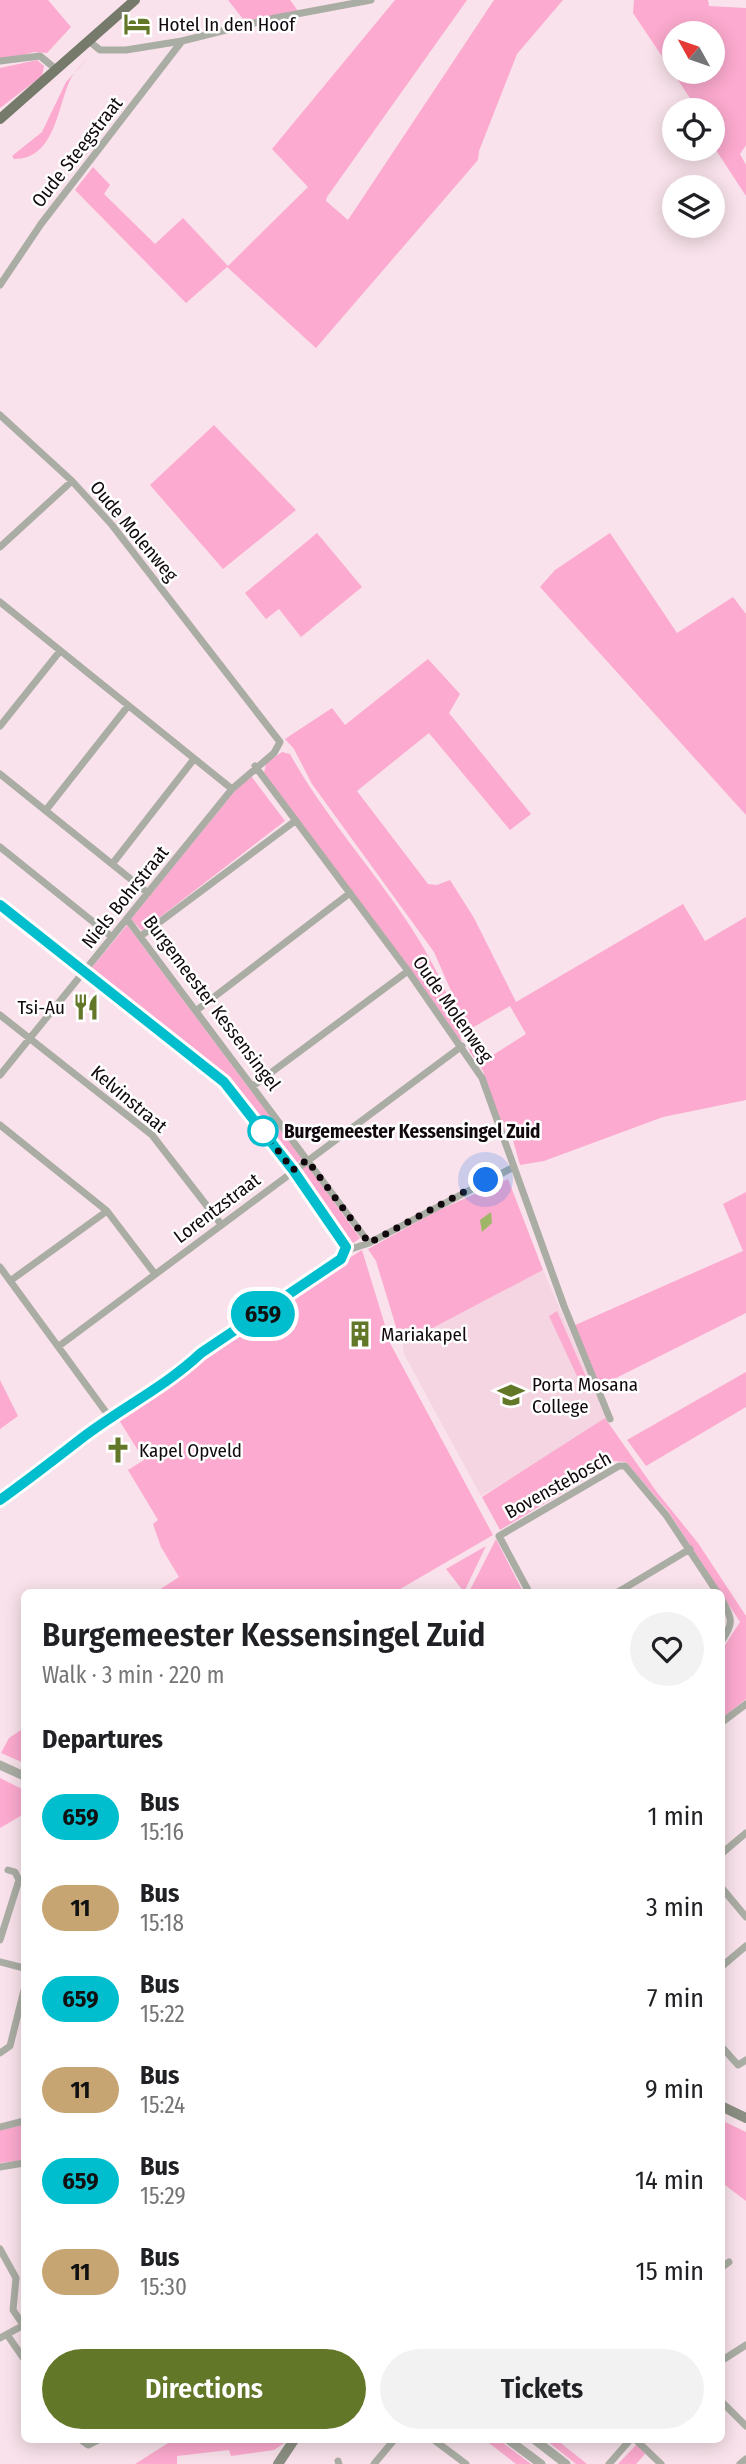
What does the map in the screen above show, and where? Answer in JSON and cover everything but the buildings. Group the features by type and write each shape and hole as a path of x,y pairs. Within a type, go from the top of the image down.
{"main road":[{"path":"0,119 135,0"},
{"path":"725,2108 746,2118"},
{"path":"278,2464 293,2443"}],"street":[{"path":"89,41 100,50 121,51 182,41 275,18 371,0"},
{"name":"Oude Steegstraat","path":"0,285 41,224 182,41"},
{"path":"0,61 46,60 55,72"},
{"name":"Oude Molenweg","path":"0,415 72,481 112,525 277,736 279,745"},
{"path":"0,547 72,481"},
{"path":"0,602 232,789"},
{"path":"1,724 60,651"},
{"path":"46,810 128,706"},
{"name":"Niels Bohrstraat","path":"0,1075 232,789 279,745"},
{"path":"113,863 194,759"},
{"name":"Oude Molenweg","path":"255,766 408,971 482,1078 512,1168 610,1419"},
{"path":"0,774 148,893"},
{"path":"141,936 295,821"},
{"path":"0,847 112,937"},
{"path":"197,1010 350,893"},
{"name":"Burgemeester Kessensingel","path":"0,905 224,1082 293,1170 344,1242 345,1251"},
{"name":"Burgemeester Kessensingel","path":"127,919 369,1243"},
{"path":"253,1086 408,971"},
{"name":"Kelvinstraat","path":"0,1015 152,1135 222,1224"},
{"name":"Lorentzstraat","path":"59,1346 462,1046"},
{"path":"0,1125 107,1211 155,1274"},
{"path":"0,1500 183,1370 201,1353 341,1259 345,1251 369,1243 512,1168"},
{"path":"10,1281 107,1211"},
{"path":"0,1267 111,1419"},
{"name":"Bovenstebosch","path":"527,1589 499,1536 619,1466 632,1471 716,1589"},
{"path":"623,1589 690,1549"},
{"path":"725,1606 732,1626 725,1636"},
{"path":"725,1720 746,1704"},
{"path":"0,1765 21,1775"},
{"path":"725,1851 746,1833"},
{"path":"8,1870 15,1872 21,1879"},
{"path":"0,1940 21,1883"},
{"path":"725,1892 746,1917"},
{"path":"725,1964 746,1946"},
{"path":"0,1962 21,1967"},
{"path":"0,2053 10,2046 21,2002"},
{"path":"725,2051 738,2065 746,2060"},
{"path":"0,2127 21,2122"},
{"path":"0,2167 21,2164"},
{"path":"0,2249 16,2278 13,2310 21,2321"},
{"path":"725,2265 729,2262"},
{"path":"21,2327 4,2337 21,2356"},
{"path":"725,2358 746,2345"},
{"path":"725,2405 746,2426"},
{"path":"374,2464 392,2443"},
{"path":"438,2443 467,2464"},
{"path":"513,2443 541,2464"},
{"path":"539,2443 566,2464"},
{"path":"609,2464 627,2443"},
{"path":"639,2443 661,2464"},
{"path":"740,2464 746,2459"}],"shaded area":[{"path":"0,0 48,0 71,27 47,53 34,52 0,61"},
{"path":"228,0 290,0 298,11 247,24"},
{"path":"395,0 467,0 327,197 326,201 348,220 494,0 563,0 517,54 479,151 478,160 316,348 227,267 186,303 75,190 93,167 110,185 104,194 155,244 183,218 228,266 308,187 272,149"},
{"path":"634,0 708,0 709,6 746,8 746,145 740,154 746,165 746,196 723,161 725,98 690,98 681,84 725,84 725,21 662,21 662,56 633,13"},
{"path":"37,60 44,66 42,76 0,108 0,68"},
{"path":"74,73 47,141 28,157 14,159 12,156 42,132 66,82"},
{"path":"214,425 296,510 223,569 150,485"},
{"path":"317,533 362,587 301,637 279,609 266,619 245,593"},
{"path":"610,533 677,633 733,597 746,614 746,815 540,587 555,570"},
{"path":"428,659 460,694 449,713 531,814 510,830 429,733 357,791 428,884 437,885 450,880 474,918 516,1002 683,904 705,941 746,917 746,1100 663,1117 544,1161 520,1165 508,1123 504,1132 483,1071 470,1052 455,1000 434,952 312,784 294,749 285,739 332,708 345,725","holes":["510,1006 526,1034 485,1060 472,1028"]},
{"path":"282,752 290,754 312,790 411,928 433,964 450,1002 462,1043 264,773 266,763"},
{"path":"251,776 285,821 142,931 131,919 239,786"},
{"path":"127,925 302,1159 293,1166 241,1097 89,971"},
{"path":"306,1164 360,1238 351,1245 297,1171"},
{"path":"508,1179 543,1270 408,1341 400,1340 376,1261 368,1249 437,1211"},
{"path":"746,1192 746,1313 598,1387 573,1326 743,1251 723,1204"},
{"path":"491,1212 492,1223 482,1232 480,1220"},
{"path":"362,1250 391,1345 493,1535 400,1589 161,1589 179,1577 161,1547 153,1524 158,1520 128,1470 144,1460 119,1420 310,1283"},
{"name":"Porta Mosana College","path":"543,1270 608,1420 481,1496 404,1354 402,1341 408,1341"},
{"path":"557,1311 590,1386 583,1389 549,1316"},
{"path":"746,1372 746,1407 646,1466 627,1440"},
{"path":"0,1380 18,1416 0,1429"},
{"path":"605,1418 656,1491 698,1543 746,1616 746,1699 725,1716 725,1645 740,1622 725,1599 725,1589 719,1589 668,1511 626,1462 615,1461 500,1530 482,1497"},
{"path":"496,1539 521,1589 471,1589"},
{"path":"486,1546 465,1589 462,1589 446,1569"},
{"path":"21,1730 21,1762 1,1753 9,1738"},
{"path":"0,1778 21,1788 21,1816 0,1828"},
{"path":"725,2122 746,2132 746,2201 725,2185"},
{"path":"21,2126 21,2160 0,2163 0,2130"},
{"path":"168,2443 284,2443 274,2450 231,2456 229,2450 177,2456 177,2464 135,2464"},
{"path":"489,2443 503,2443 531,2464 516,2464"},
{"path":"550,2443 561,2443 587,2464 576,2464"},
{"path":"637,2444 645,2454 636,2464 618,2464"}],"bus line":[{"name":"659","path":"0,905 224,1082 306,1188 344,1242 346,1249 341,1259 248,1324 201,1353 183,1370 83,1438 0,1500"}],"place":[{"name":"Hotel In den Hoof","path":"137,24"},
{"name":"Tsi-Au","path":"86,1007"},
{"name":"Burgemeester Kessensingel Zuid","path":"263,1131"},
{"name":"Mariakapel","path":"360,1334"},
{"name":"Porta Mosana College","path":"511,1395"},
{"name":"Kapel Opveld","path":"118,1450"}],"route":[{"path":"263,1131 293,1170 307,1160 369,1243 486,1180"}]}
